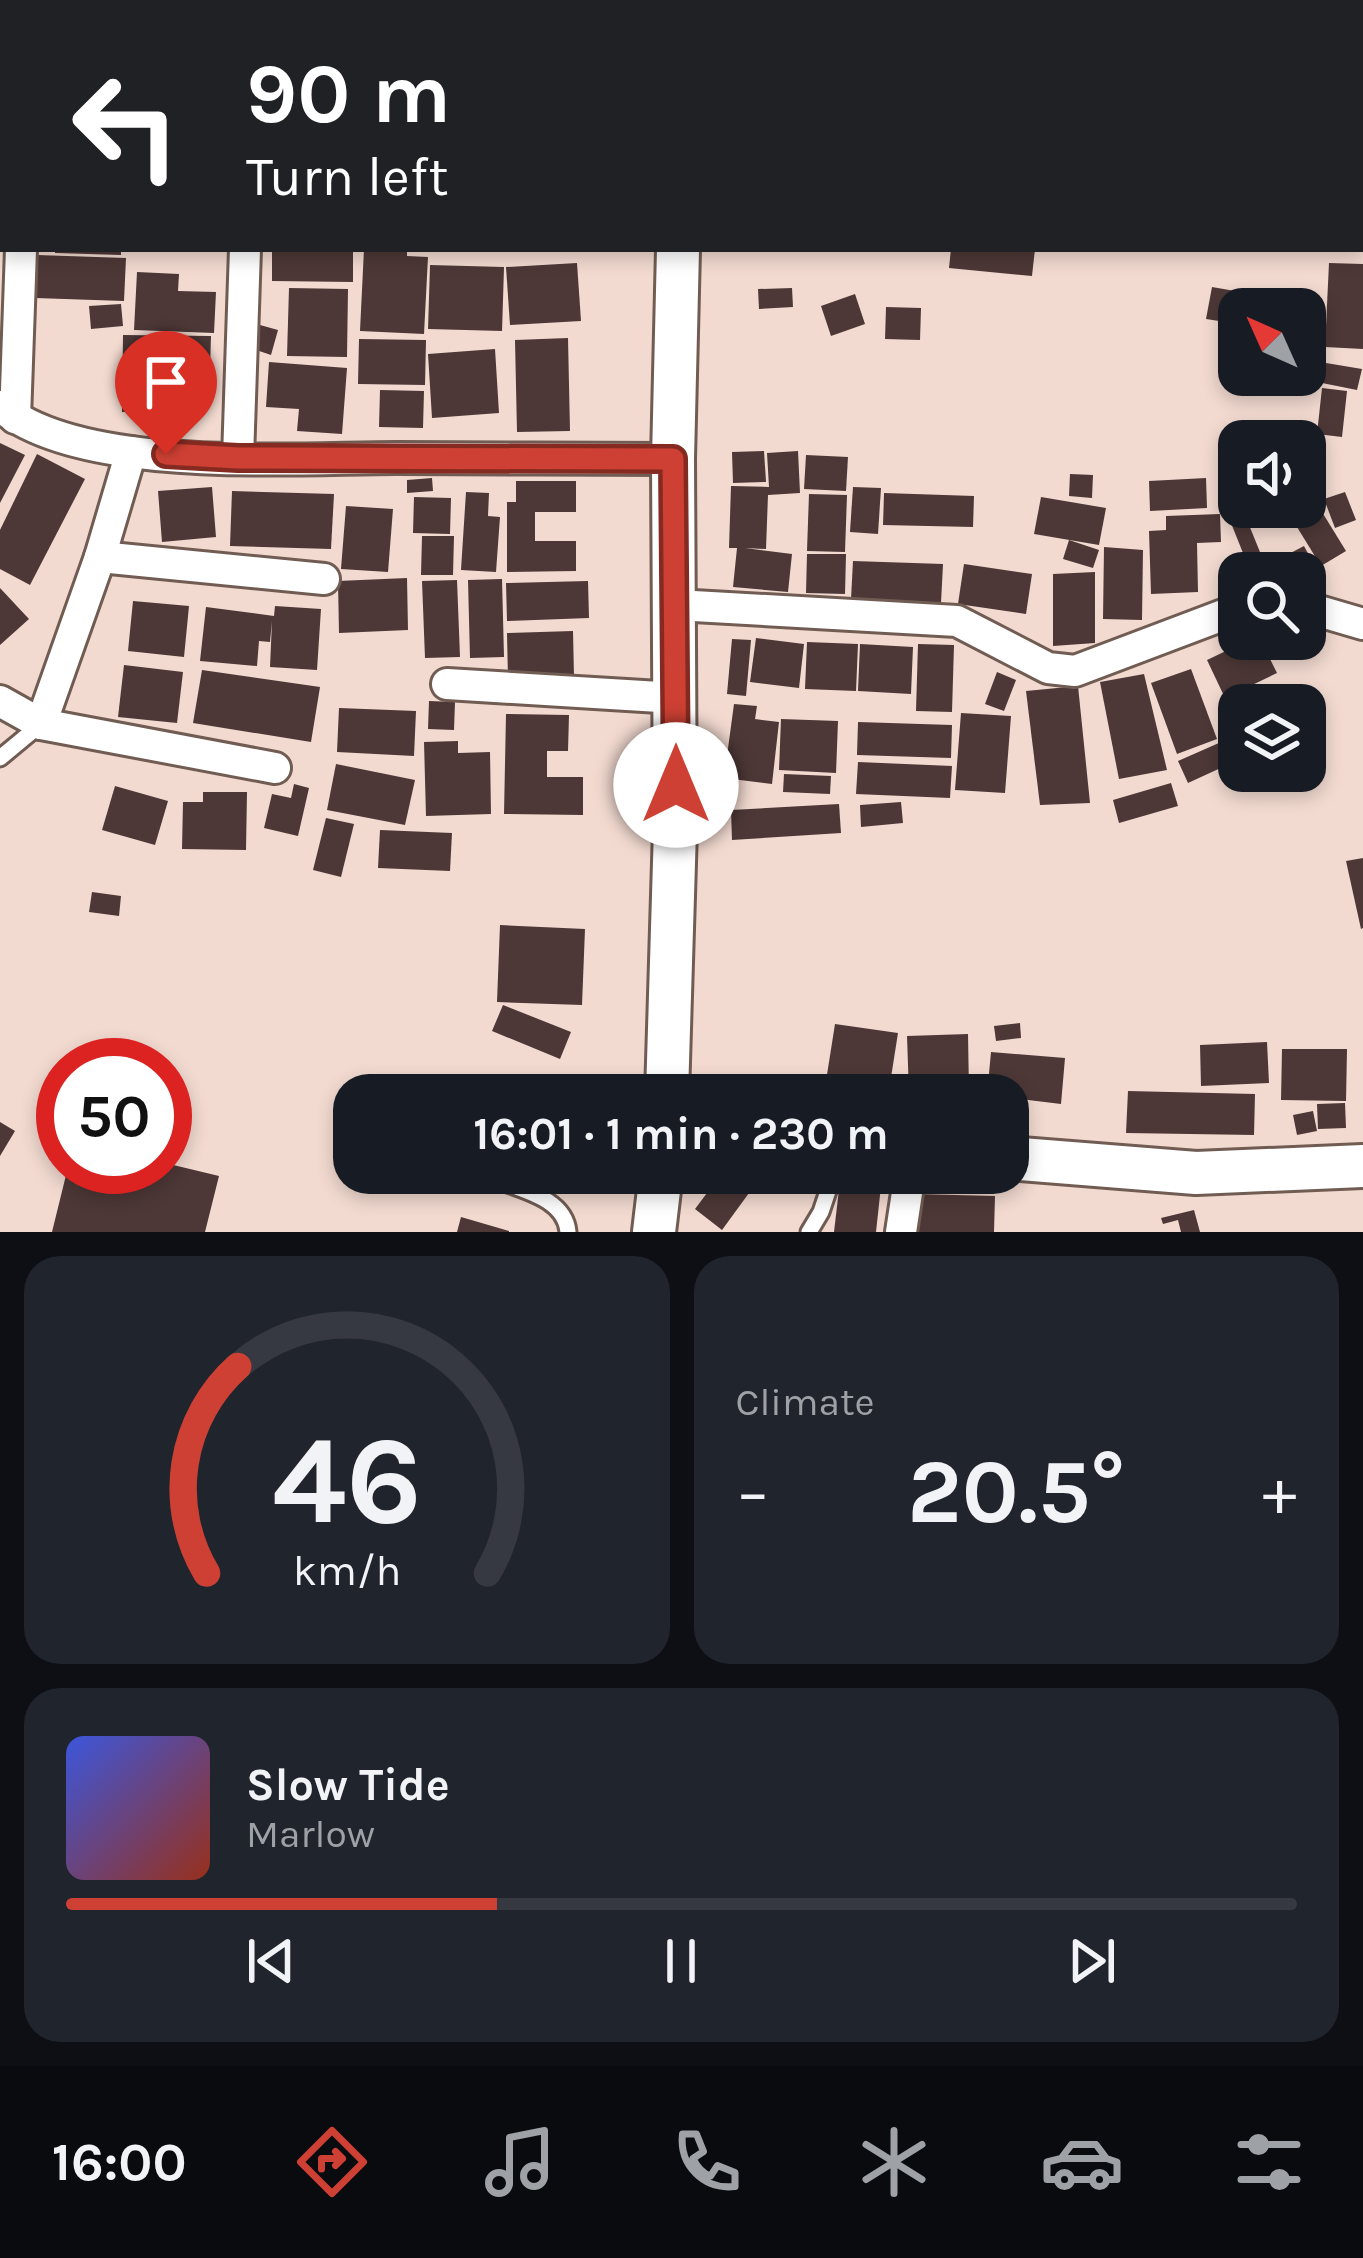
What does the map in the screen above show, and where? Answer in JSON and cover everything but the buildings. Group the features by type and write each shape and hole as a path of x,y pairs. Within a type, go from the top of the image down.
{"main road":[{"path":"668,1074 675,829 673,459 678,252"},
{"path":"1029,1160 1196,1173 1363,1166"},
{"path":"654,1232 659,1194"}],"street":[{"path":"21,252 7,412 72,440 131,452 238,458 673,459"},
{"path":"238,458 245,252"},
{"path":"41,724 131,452"},
{"path":"100,557 323,579"},
{"path":"676,605 957,621 1048,668 1075,671 1218,617"},
{"path":"1326,613 1363,624"},
{"path":"447,684 676,698"},
{"path":"0,701 41,724 275,768"},
{"path":"901,1232 907,1194"}],"lane":[{"path":"0,758 41,724"},
{"path":"529,1194 555,1205 564,1215 568,1232"},
{"path":"809,1232 827,1194"}],"route":[{"path":"166,454 673,459 676,785"}]}
